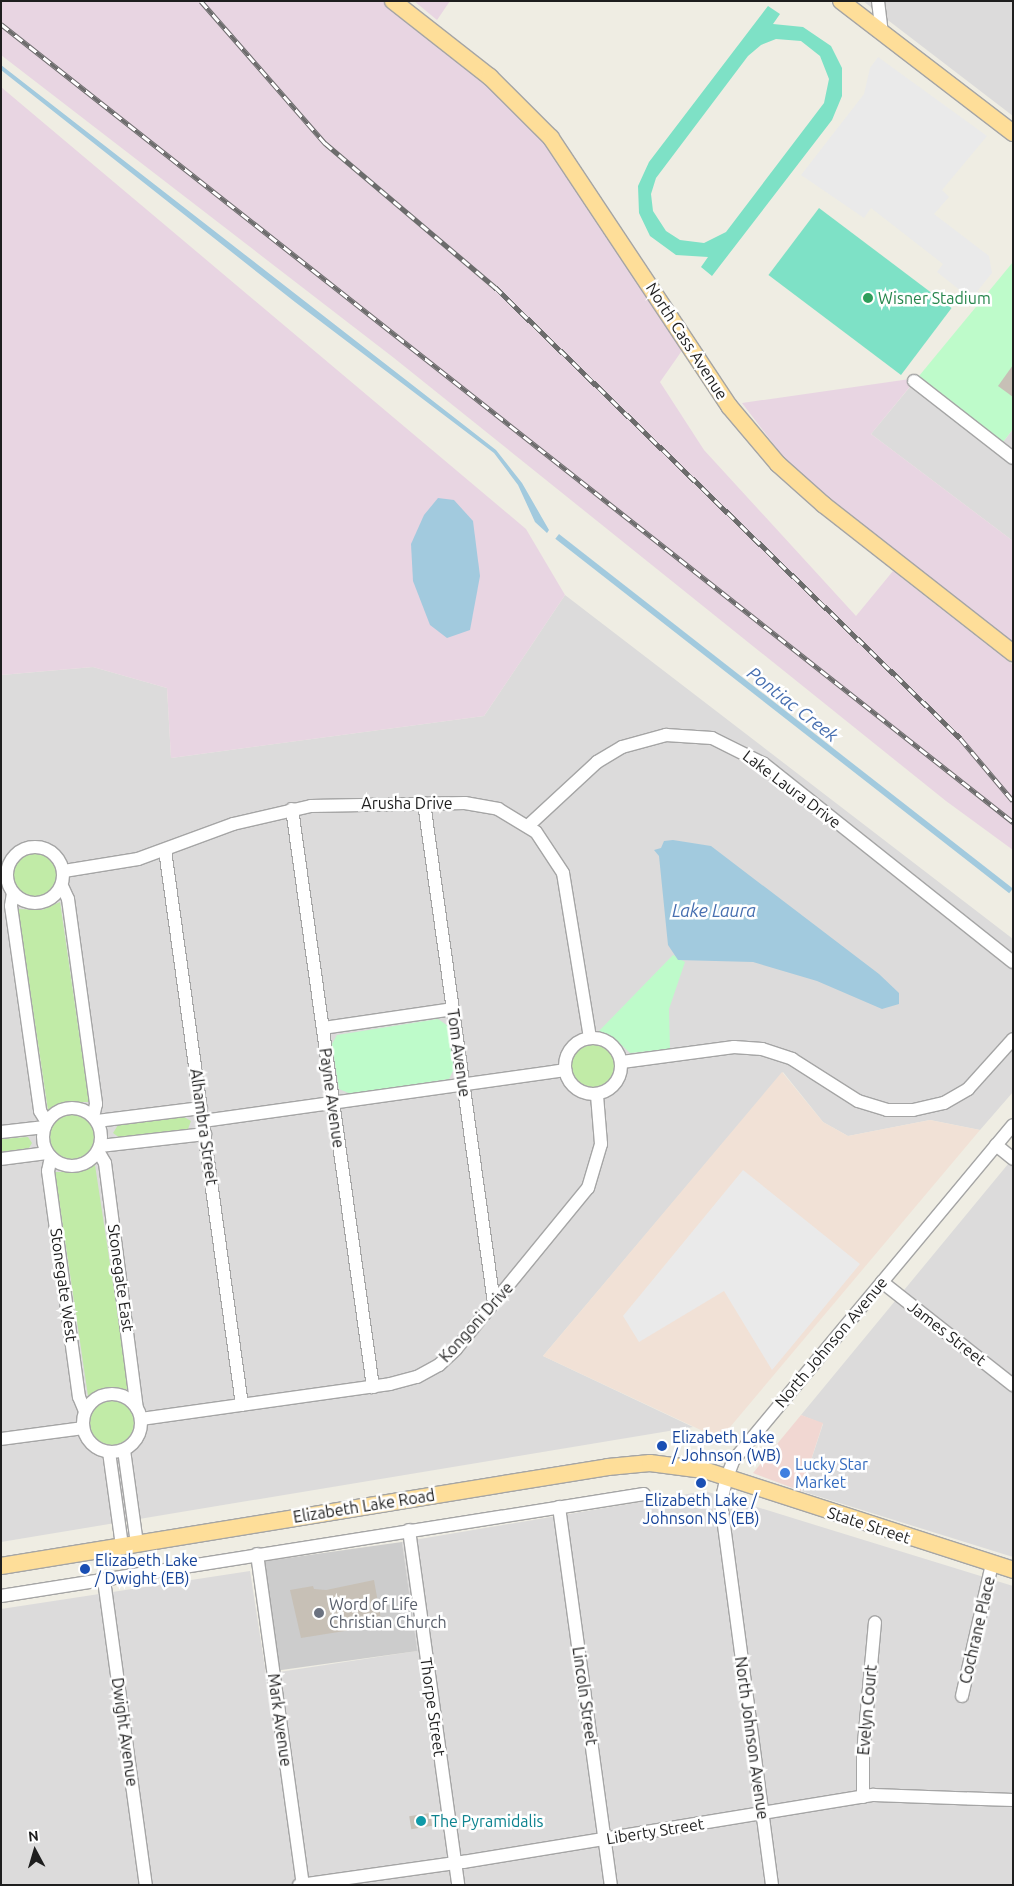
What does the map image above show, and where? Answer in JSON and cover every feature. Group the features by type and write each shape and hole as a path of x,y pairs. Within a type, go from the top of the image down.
{"main road":[{"name":"North Cass Avenue","path":"393,1 490,77 552,138 718,391 778,464 816,498 1013,653"},
{"path":"841,1 1013,133"},
{"name":"Elizabeth Lake Road","path":"1,1566 626,1464 673,1465 727,1477"},
{"name":"State Street","path":"727,1477 1013,1570"}],"street":[{"path":"878,1 882,33"},
{"path":"914,380 1013,458"},
{"name":"Lake Laura Drive","path":"529,825 593,766 622,747 666,735 712,738 764,764 1013,962"},
{"name":"Arusha Drive","path":"64,871 129,861 165,850 233,824 292,810 349,803 482,804 529,825 553,851 567,884 590,1038"},
{"name":"Tom Avenue","path":"424,803 494,1303"},
{"name":"Payne Avenue","path":"292,810 373,1387"},
{"path":"34,846 52,851 64,871 62,886 55,895 42,902 26,902 13,893 4,880 13,857 34,846"},
{"name":"Alhambra Street","path":"165,850 242,1405"},
{"path":"62,886 68,899 93,1085 99,1149"},
{"path":"13,893 11,906 40,1111 46,1124 43,1140 49,1155 62,1165 76,1166 89,1161 99,1149 204,1127 333,1103 565,1070"},
{"path":"323,1028 453,1010"},
{"path":"590,1038 610,1044 622,1062 616,1083 597,1094 576,1089 565,1070 571,1050 590,1038"},
{"path":"622,1062 734,1047 762,1048 796,1061 858,1101 887,1110 913,1110 944,1103 968,1089 1013,1039"},
{"name":"Kongoni Drive","path":"139,1413 242,1405 373,1387 408,1380 435,1367 456,1349 591,1182 602,1138 597,1094"},
{"path":"1,1132 46,1124 69,1108 82,1110 95,1119 201,1108"},
{"name":"North Johnson Avenue","path":"772,1885 721,1502 727,1477 733,1462 1013,1125"},
{"path":"996,1145 1013,1159"},
{"name":"Stonegate East","path":"99,1149 105,1164 139,1413"},
{"path":"1,1159 49,1155"},
{"name":"Stonegate West","path":"49,1155 48,1171 79,1397 86,1411"},
{"name":"James Street","path":"882,1282 1013,1385"},
{"path":"110,1394 123,1396 139,1413 138,1435 124,1450 109,1452 92,1444 83,1428 86,1411 94,1400 110,1394"},
{"path":"1,1439 83,1428"},
{"path":"124,1450 129,1545"},
{"path":"109,1452 129,1545"},
{"name":"Elizabeth Lake Road","path":"1,1596 644,1494"},
{"name":"Lincoln Street","path":"559,1507 611,1885"},
{"name":"Thorpe Street","path":"409,1530 458,1885"},
{"name":"Mark Avenue","path":"257,1554 302,1885"},
{"name":"Cochrane Place","path":"962,1696 992,1564"},
{"name":"Dwight Avenue","path":"104,1580 146,1885"},
{"name":"Evelyn Court","path":"863,1797 863,1754 875,1623"},
{"name":"Liberty Street","path":"302,1885 605,1840 863,1797 1013,1800"}],"shaded area":[{"path":"1,1 393,1 513,98 688,342 660,382 704,450 856,616 893,571 1013,665 1013,850 946,801 394,358 1,55"},
{"path":"414,1 450,1 437,20"},
{"path":"863,1 1013,1 1013,116"},
{"path":"878,57 987,136 942,190 949,197 934,214 989,256 992,273 971,299 937,272 943,264 871,208 864,218 801,175 864,94 870,68"},
{"path":"1,87 526,529 565,595 484,716 171,758 167,688 93,667 1,675"},
{"path":"919,376 1003,442 1013,429 1013,541 871,434"},
{"path":"917,378 871,434 1013,541 1013,645 791,467 742,403"},
{"path":"565,595 1013,939 1013,1092 980,1130 930,1120 848,1136 823,1122 783,1072 543,1356 693,1427 1,1542 1,675 93,667 167,688 171,758 484,716"},
{"path":"782,1072 823,1122 848,1136 930,1120 980,1130 720,1439 543,1356"},
{"path":"1013,1158 1013,1557 801,1491 823,1424 801,1415"},
{"path":"743,1170 860,1264 772,1370 724,1291 639,1342 623,1316"},
{"path":"801,1415 823,1423 801,1491 753,1473"},
{"path":"705,1491 1013,1586 1013,1885 1,1885 1,1609 250,1571 266,1674 417,1651 402,1542"},
{"path":"402,1542 417,1651 280,1670 264,1561"}],"green space":[{"path":"768,6 780,14 773,24 803,27 831,46 842,68 842,96 832,120 712,276 701,267 708,257 676,255 650,236 639,213 638,186 649,162","holes":["776,39 801,41 820,56 829,79 824,103 726,232 704,243 680,240 666,231 653,211 651,194 656,178 748,56 761,45"]},
{"name":"Wisner Stadium","path":"819,208 952,308 901,375 768,275"},
{"path":"1013,262 1013,429 1003,442 919,376"},
{"path":"35,853 47,857 53,863 57,875 53,887 47,893 35,897 23,893 17,887 13,875 17,863 23,857"},
{"path":"60,902 89,1102 65,1102 48,1110 18,909 42,910"},
{"path":"673,955 685,962 669,1009 670,1049 630,1053 613,1037 599,1031"},
{"path":"438,1019 448,1026 454,1069 449,1079 351,1094 339,1089 332,1044 337,1035"},
{"path":"593,1045 605,1049 611,1055 615,1067 611,1079 605,1085 593,1089 581,1085 575,1079 571,1067 575,1055 581,1049"},
{"path":"72,1115 84,1119 90,1125 94,1137 90,1149 84,1155 72,1159 60,1155 54,1149 50,1137 54,1125 60,1119"},
{"path":"184,1117 191,1121 188,1129 120,1138 113,1133 118,1125"},
{"path":"28,1137 32,1143 29,1148 1,1152 1,1139"},
{"path":"95,1165 129,1389 103,1389 88,1396 55,1172 76,1172"},
{"path":"112,1401 124,1405 130,1411 134,1423 130,1435 124,1441 112,1445 100,1441 94,1435 90,1423 94,1411 100,1405"}],"water":[{"path":"1,65 496,450 522,483 549,530 547,533 535,522 518,485 494,453 295,302 1,70"},
{"path":"438,498 454,500 473,521 480,576 470,630 447,638 430,625 413,581 411,544 424,515"},
{"path":"559,534 1013,889 1009,893 555,539"},
{"name":"Lake Laura","path":"673,840 711,846 879,974 899,993 899,1004 882,1009 817,981 753,962 678,960 668,945 659,856 654,850 661,848 664,841"}],"building":[{"path":"1013,365 1013,397 998,386"},
{"name":"Word of Life Christian Church","path":"374,1580 382,1625 301,1638 290,1590 313,1586 314,1589 326,1590"},
{"name":"The Pyramidalis","path":"430,1813 432,1826 411,1829 409,1816"}],"railway":[{"path":"201,1 325,143 495,287 960,738 1013,801"},
{"path":"1,24 1013,822"}],"place":[{"name":"Wisner Stadium","path":"868,298"},
{"name":"Elizabeth Lake / Johnson (WB)","path":"662,1446"},
{"name":"Lucky Star Market","path":"785,1473"},
{"name":"Elizabeth Lake / Johnson NS (EB)","path":"701,1483"},
{"name":"Elizabeth Lake / Dwight (EB)","path":"85,1569"},
{"name":"Word of Life Christian Church","path":"319,1613"},
{"name":"The Pyramidalis","path":"421,1821"}],"water label":[{"name":"Pontiac Creek","path":"793,704"}]}
